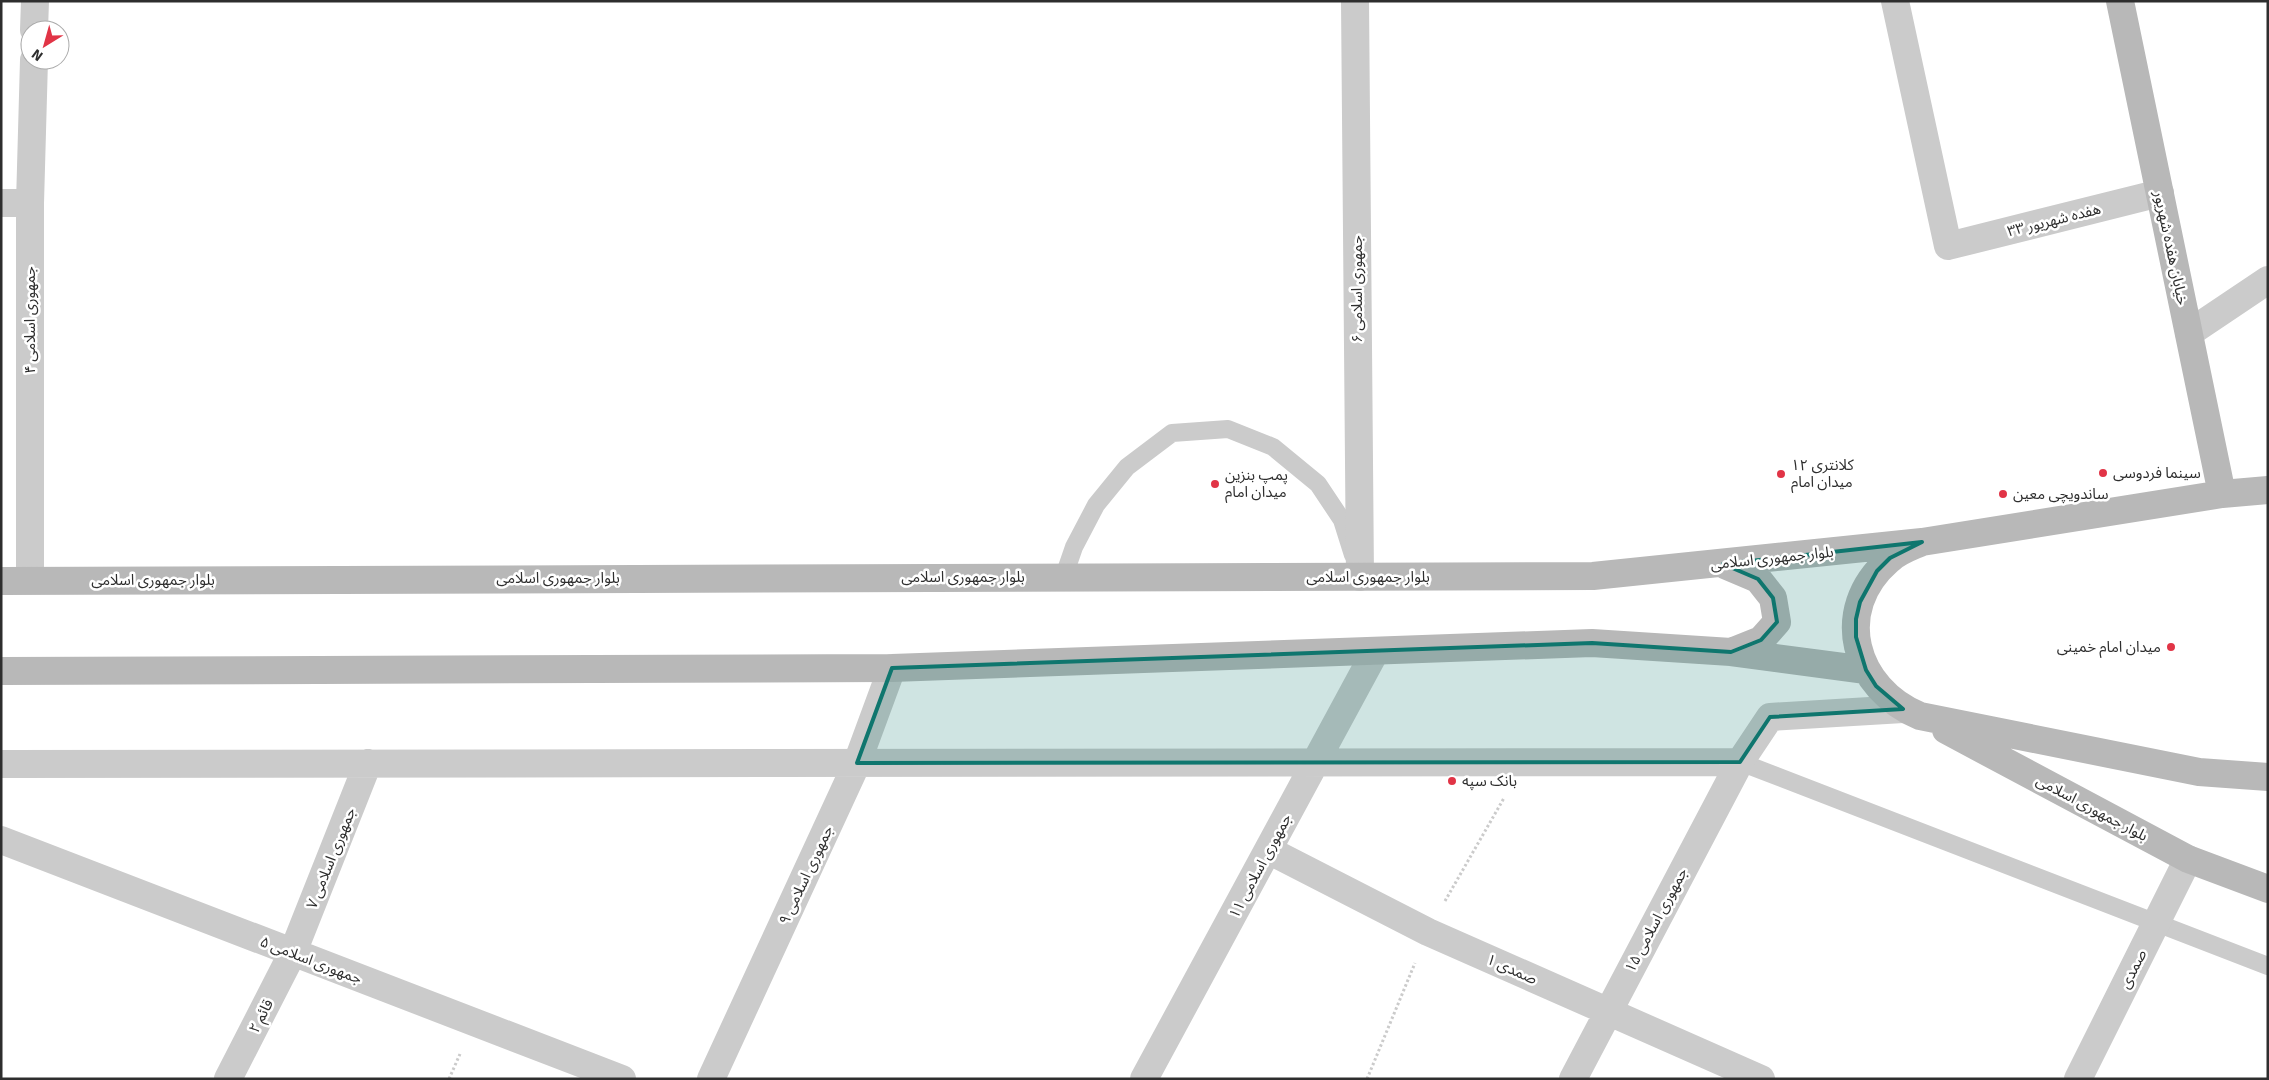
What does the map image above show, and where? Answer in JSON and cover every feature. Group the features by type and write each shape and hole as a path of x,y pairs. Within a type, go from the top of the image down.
{"main road":[{"name":"خیابان هفده شهریور","path":"2120,1 2222,494"},
{"path":"2268,490 2222,494 1922,542 1890,558 1877,571 1860,602 1856,637 1866,670 1876,686 1912,713 2199,772 2268,777"},
{"name":"بلوار جمهوری اسلامی","path":"1,581 1064,576 1593,576 1922,542"},
{"path":"1723,564 1758,579 1773,598 1777,622 1761,640 1732,652"},
{"path":"1,671 892,668 1592,643 1732,652 1866,670"},
{"name":"بلوار جمهوری اسلامی","path":"1912,713 2188,859 2268,889"}],"street":[{"path":"34,20 35,1"},
{"name":"جمهوری اسلامی ۶","path":"1355,1 1360,577"},
{"name":"هفده شهریور ۳۳","path":"1895,1 1948,246 2160,194"},
{"name":"جمهوری اسلامی ۴","path":"30,580 30,203 34,70"},
{"path":"1,203 30,203"},
{"path":"2189,333 2268,280"},
{"name":"جمهوری اسلامی ۱۱","path":"1144,1079 1375,652"},
{"name":"جمهوری اسلامی ۹","path":"711,1079 857,763 892,668"},
{"name":"جمهوری اسلامی ۱۵","path":"1573,1079 1740,762 1770,717 1912,713"},
{"path":"1,764 1314,764 1740,762"},
{"name":"جمهوری اسلامی ۷","path":"293,952 368,764"},
{"name":"جمهوری اسلامی ۵","path":"1,840 622,1079"},
{"name":"صمدی ۱","path":"1268,850 1428,932 1761,1079"},
{"name":"صمدی","path":"2078,1079 2188,859"},
{"name":"قائم ۲","path":"228,1079 293,952"}],"lane":[{"path":"1064,576 1074,547 1096,505 1126,466 1172,433 1228,429 1273,447 1318,484 1342,520 1360,577"},
{"path":"1740,762 2268,966"}],"highlighted area":[{"path":"1922,542 1890,558 1877,571 1860,602 1856,619 1856,637 1866,670 1876,686 1903,709 1770,717 1740,762 857,763 892,668 1592,643 1731,652 1761,640 1777,622 1773,598 1758,579 1723,564"}],"place":[{"name":"سینما فردوسی","path":"2103,473"},
{"name":"کلانتری ۱۲ میدان امام","path":"1781,474"},
{"name":"پمپ بنزین میدان امام","path":"1215,484"},
{"name":"ساندویچی معین","path":"2003,494"},
{"name":"میدان امام خمینی","path":"2171,647"},
{"name":"بانک سپه","path":"1452,781"}]}
